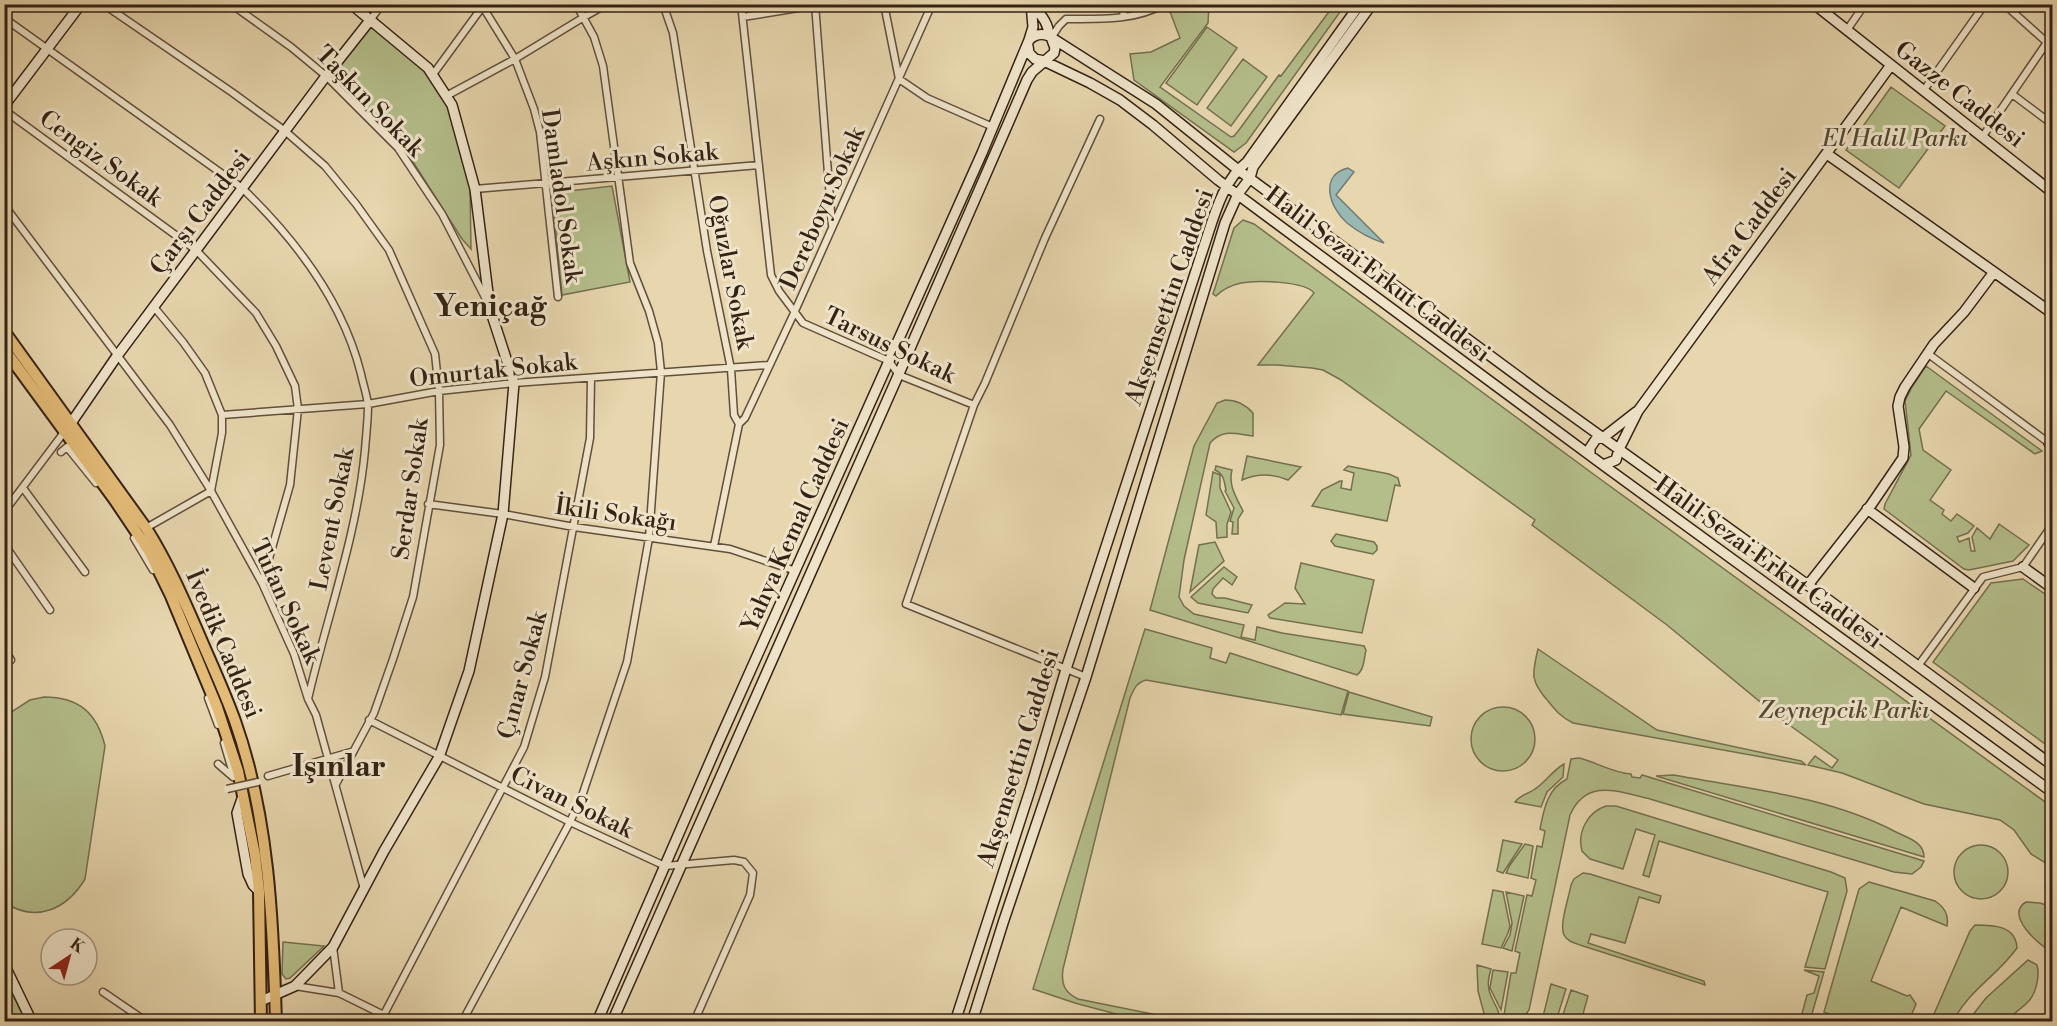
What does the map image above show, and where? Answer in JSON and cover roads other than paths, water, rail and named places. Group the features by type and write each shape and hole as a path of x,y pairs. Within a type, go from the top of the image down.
{"main road":[{"path":"4,106 81,4"},
{"path":"261,1001 295,986 333,947 439,757 469,671 503,514 514,383 490,309 475,189 452,105 434,73 351,4"},
{"path":"1031,4 1048,27 1055,48 1054,53 1044,61"},
{"name":"Yahya Kemal Caddesi","path":"597,1022 993,127 1029,42 1033,27 1031,4"},
{"path":"1360,4 1246,162 1238,169 1226,185 1153,124 1120,100 1090,83 1031,57 1029,42 1032,37 1041,34 1051,38 1156,104 1238,169 1250,178 1253,167 1372,4"},
{"name":"Gazze Caddesi","path":"1814,4 2052,192"},
{"name":"Çarşı Caddesi","path":"68,427 117,356 371,19"},
{"name":"Yahya Kemal Caddesi","path":"612,1022 1028,80 1044,61"},
{"name":"Afra Caddesi","path":"1619,449 1638,411 1891,65"},
{"path":"1827,154 2049,310"},
{"name":"Halil Sezai Erkut Caddesi","path":"2052,765 1250,178 1238,194 1603,465 2052,792"},
{"name":"Akşemsettin Caddesi","path":"955,1022 1031,787 1066,669 1226,185 1238,194 1209,268 1086,677 972,1022"},
{"path":"1808,585 1867,510 1903,458 1899,400 1905,387 1927,353 1994,272"},
{"name":"İvedik Caddesi","path":"4,331 149,550 171,596 225,729 243,794 255,855 259,891 261,1022"},
{"name":"İvedik Caddesi","path":"4,350 68,427 146,528 164,556 229,705 244,752 265,849 271,912 276,1022"},
{"name":"Afra Caddesi","path":"1604,438 1638,411"},
{"path":"1590,455 1590,448 1596,440 1604,438"},
{"path":"1603,465 1616,460 1619,449"},
{"path":"1867,510 1974,588"},
{"path":"2023,567 2052,588"},
{"path":"4,964 32,1022"}],"street":[{"name":"Serdar Sokak","path":"103,4 233,93 285,131 325,166 389,250 435,354 439,391 440,446 412,597 393,659 369,720 336,784"},
{"name":"Taşkın Sokak","path":"231,4 291,47 326,76 398,148 442,214 490,309"},
{"path":"371,19 382,4"},
{"path":"462,1022 570,822 583,793 627,662 650,538 661,372 658,343 649,311 630,263 603,66 594,36 576,4"},
{"path":"448,95 515,60 607,4"},
{"name":"Oğuzlar Sokak","path":"663,4 673,33 706,252 731,369 734,414 739,423 714,546"},
{"name":"Tarsus Sokak","path":"741,4 771,275 778,291 803,323 889,361 899,375 974,405"},
{"path":"884,4 899,79 927,98 993,127"},
{"name":"Dereboyu Sokak","path":"739,423 745,418 795,311 932,4"},
{"path":"1122,4 1124,17"},
{"path":"1051,38 1066,19 1124,17 1157,9 1164,4"},
{"path":"1847,30 1865,4"},
{"path":"1924,90 1985,4"},
{"path":"2004,4 2050,45"},
{"path":"434,73 482,5"},
{"name":"Damladol Sokak","path":"482,5 515,60 534,109 540,132 558,297"},
{"path":"743,17 818,5 832,227"},
{"name":"Levent Sokak","path":"4,18 242,188 275,219 306,259 336,309 357,356 368,404 362,485 333,608 308,699"},
{"path":"1983,136 2050,45 2052,35"},
{"path":"2013,94 2052,124"},
{"name":"Cengiz Sokak","path":"4,110 196,250 256,313 276,346 295,386 298,409 290,485 262,583"},
{"path":"1086,677 906,604 974,405 1045,238 1100,120"},
{"name":"Aşkın Sokak","path":"475,189 759,165"},
{"name":"Tufan Sokak","path":"4,205 170,425 210,490 262,583 294,654 308,699 316,714 364,890"},
{"path":"2049,310 2052,299"},
{"path":"146,528 210,490 222,433 222,415 205,373 154,307"},
{"path":"1927,353 2051,442"},
{"name":"Omurtak Sokak","path":"222,415 368,404 439,391 514,383 769,365"},
{"name":"Çınar Sokak","path":"380,1022 524,747 545,676 574,527 590,438 591,378"},
{"path":"4,512 68,427"},
{"path":"61,452 66,447 106,495 146,558 173,611 210,704 234,777 218,764"},
{"path":"23,488 85,572"},
{"name":"İkili Sokağı","path":"429,504 714,546 796,571"},
{"path":"1918,666 1983,577 2023,567 2052,525"},
{"path":"4,544 50,610"},
{"path":"4,649 11,660"},
{"name":"Civan Sokak","path":"369,720 502,789 665,866"},
{"path":"268,776 351,752"},
{"path":"227,789 258,782"},
{"path":"665,866 734,860 744,862 753,873 750,895 694,1022"},
{"path":"333,947 339,993"},
{"path":"295,986 339,993 398,1022"},
{"path":"103,992 147,1022"}],"water":[{"path":"1348,168 1354,172 1336,195 1384,243 1351,226 1335,209 1330,184 1333,177"}],"railway":[{"path":"4,1009 11,1022"}],"district":[{"name":"Yeniçağ","path":"490,306"},
{"name":"Işınlar","path":"339,766"}],"park label":[{"name":"El Halil Parkı","path":"1895,138"},
{"name":"Zeynepcik Parkı","path":"1844,710"}]}
